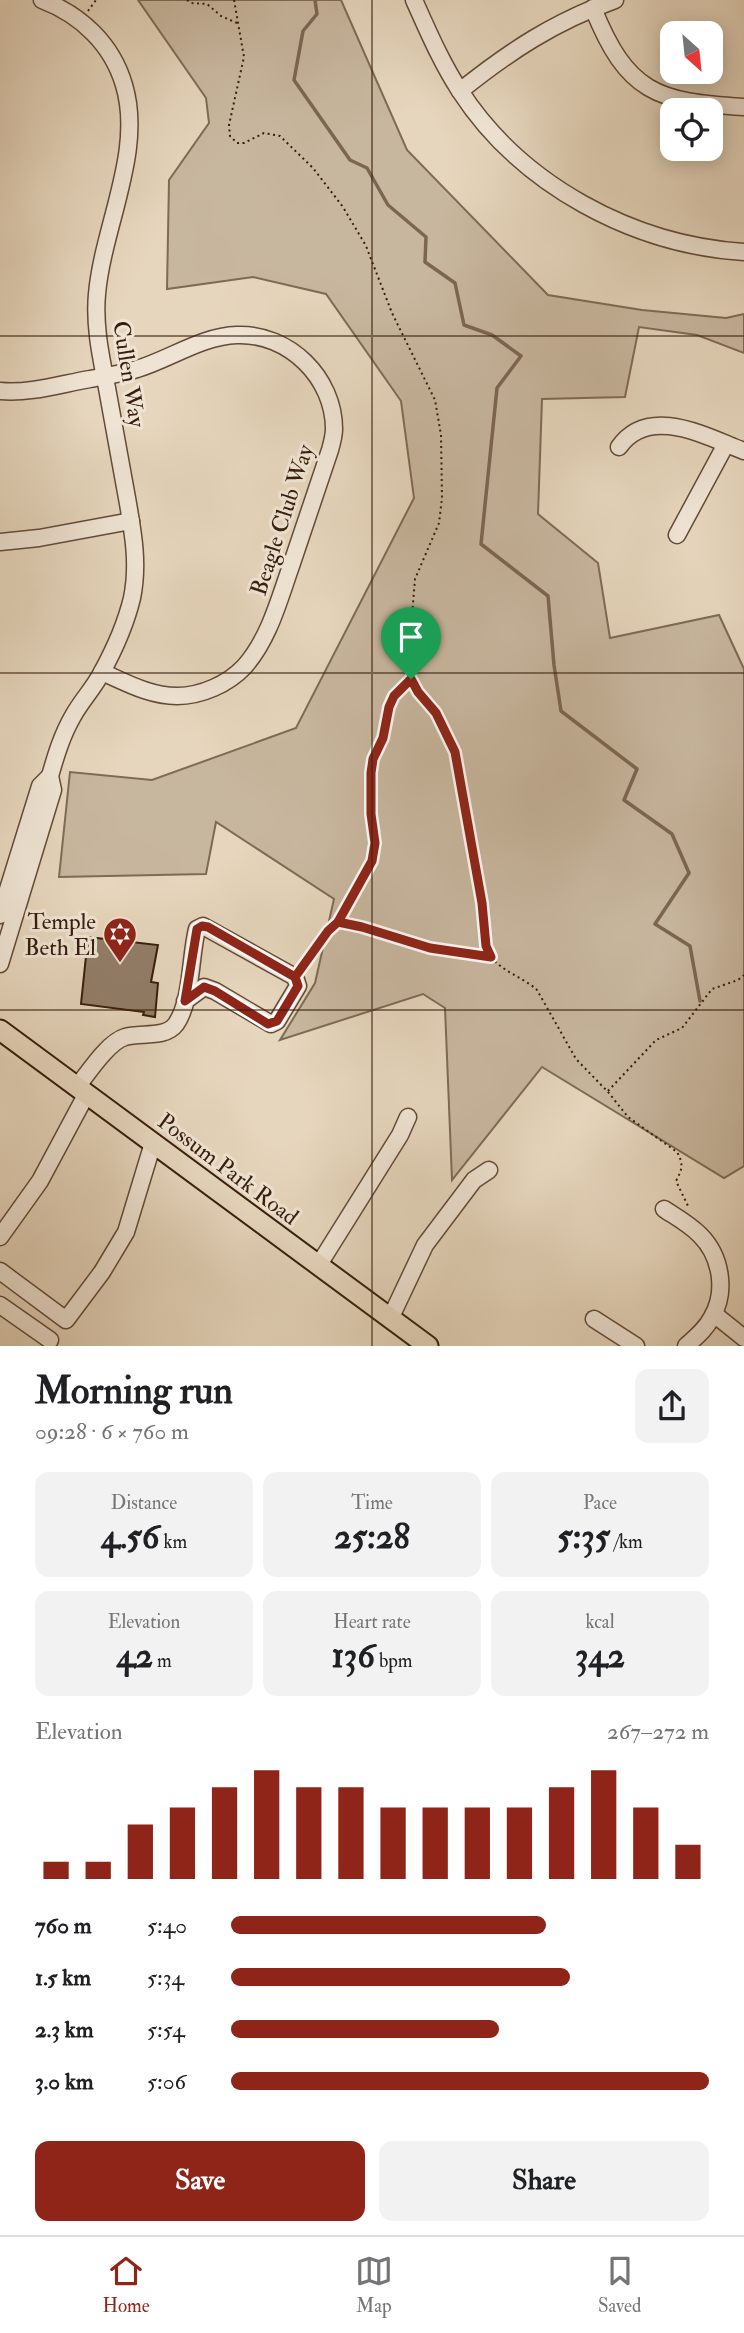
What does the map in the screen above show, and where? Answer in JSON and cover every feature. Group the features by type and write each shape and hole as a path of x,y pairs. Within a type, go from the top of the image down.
{"main road":[{"name":"Possum Park Road","path":"0,1030 428,1346"}],"street":[{"name":"Cullen Way","path":"0,915 40,786 50,776 68,726 102,673 124,625 131,599 135,548 97,337 97,294 127,152 130,124 128,104 124,84 104,45 76,17 42,0"},
{"path":"414,0 460,91 481,119 512,151 548,181 588,206 657,236 707,248 744,252"},
{"path":"460,91 526,42 563,21 615,0"},
{"path":"593,8 618,61 627,72 648,88 665,97 687,103 744,107"},
{"name":"Beagle Club Way","path":"0,391 40,388 136,370 211,339 238,335 256,336 279,343 298,355 312,369 331,407 334,430 330,450 272,621 257,650 243,668 225,682 205,691 180,696 153,694 102,673"},
{"path":"619,447 635,431 657,425 684,429 744,452"},
{"path":"677,535 726,444"},
{"path":"0,542 39,538 131,521"},
{"name":"Cullen Way","path":"0,964 53,790 50,776"},
{"path":"0,1237 40,1181 81,1091 117,1040 137,1034 161,1033 176,1023 185,1001 197,929 208,927 295,977 298,986 277,1021 271,1024 204,987"},
{"path":"189,973 200,974 204,978 204,987"},
{"path":"185,1001 204,987"},
{"path":"318,1266 400,1135 408,1117"},
{"path":"1,1308 47,1343 102,1272 126,1232 153,1143"},
{"path":"390,1319 425,1244 474,1181 489,1170"},
{"path":"664,1209 691,1226 703,1238 718,1267 720,1285 714,1314 701,1333 686,1346"},
{"path":"0,1271 66,1320"},
{"path":"714,1314 744,1338"},
{"path":"594,1319 636,1346"}],"path":[{"path":"187,0 191,3 206,4 221,16 238,24"},
{"path":"234,0 244,57 229,125 230,136 237,143 244,143 264,133 280,136 313,168 343,207 366,246 392,313 435,400 441,435 442,498 439,523 415,579 408,666 418,692 436,713 455,752 482,903 486,946 491,957"},
{"path":"295,977 328,931 338,922 372,861 375,843 371,814 373,759 383,738 394,696 411,679"},
{"path":"338,922 430,948 491,957 537,990 576,1059 628,1117 677,1153 682,1161 682,1170 676,1181 691,1210"},
{"path":"608,1092 656,1040 682,1028 712,989 738,980 744,975"}],"shaded area":[{"path":"138,0 341,0 407,150 548,295 642,310 726,318 744,314 744,353 697,335 639,327 625,397 542,399 538,514 598,563 610,638 719,615 744,669 744,1166 724,1178 542,1067 452,1180 445,1008 423,994 280,1040 315,983 334,899 216,822 206,874 59,877 70,772 152,780 296,728 414,498 401,401 326,294 253,277 167,289 169,180 209,123 206,98"}],"building":[{"name":"Temple Beth El","path":"88,937 158,945 151,982 158,983 155,1017 143,1015 144,1012 81,1004"}],"waterway":[{"path":"315,0 317,14 303,31 294,80 350,160 367,168 388,205 426,237 425,262 455,283 464,325 492,335 521,356 497,388 481,544 548,596 561,711 637,769 624,800 672,834 689,873 655,924 690,946 700,1001"}],"place":[{"name":"Temple Beth El","path":"120,964"}],"route":[{"path":"411,679 394,696 383,738 373,759 371,814 375,843 372,861 338,922 328,931 295,977 298,986 277,1021 268,1024 204,987 185,1001 193,945 197,929 202,926 295,977 328,931 338,922 430,948 491,957 486,946 482,903 455,752 443,723 411,679"}]}
